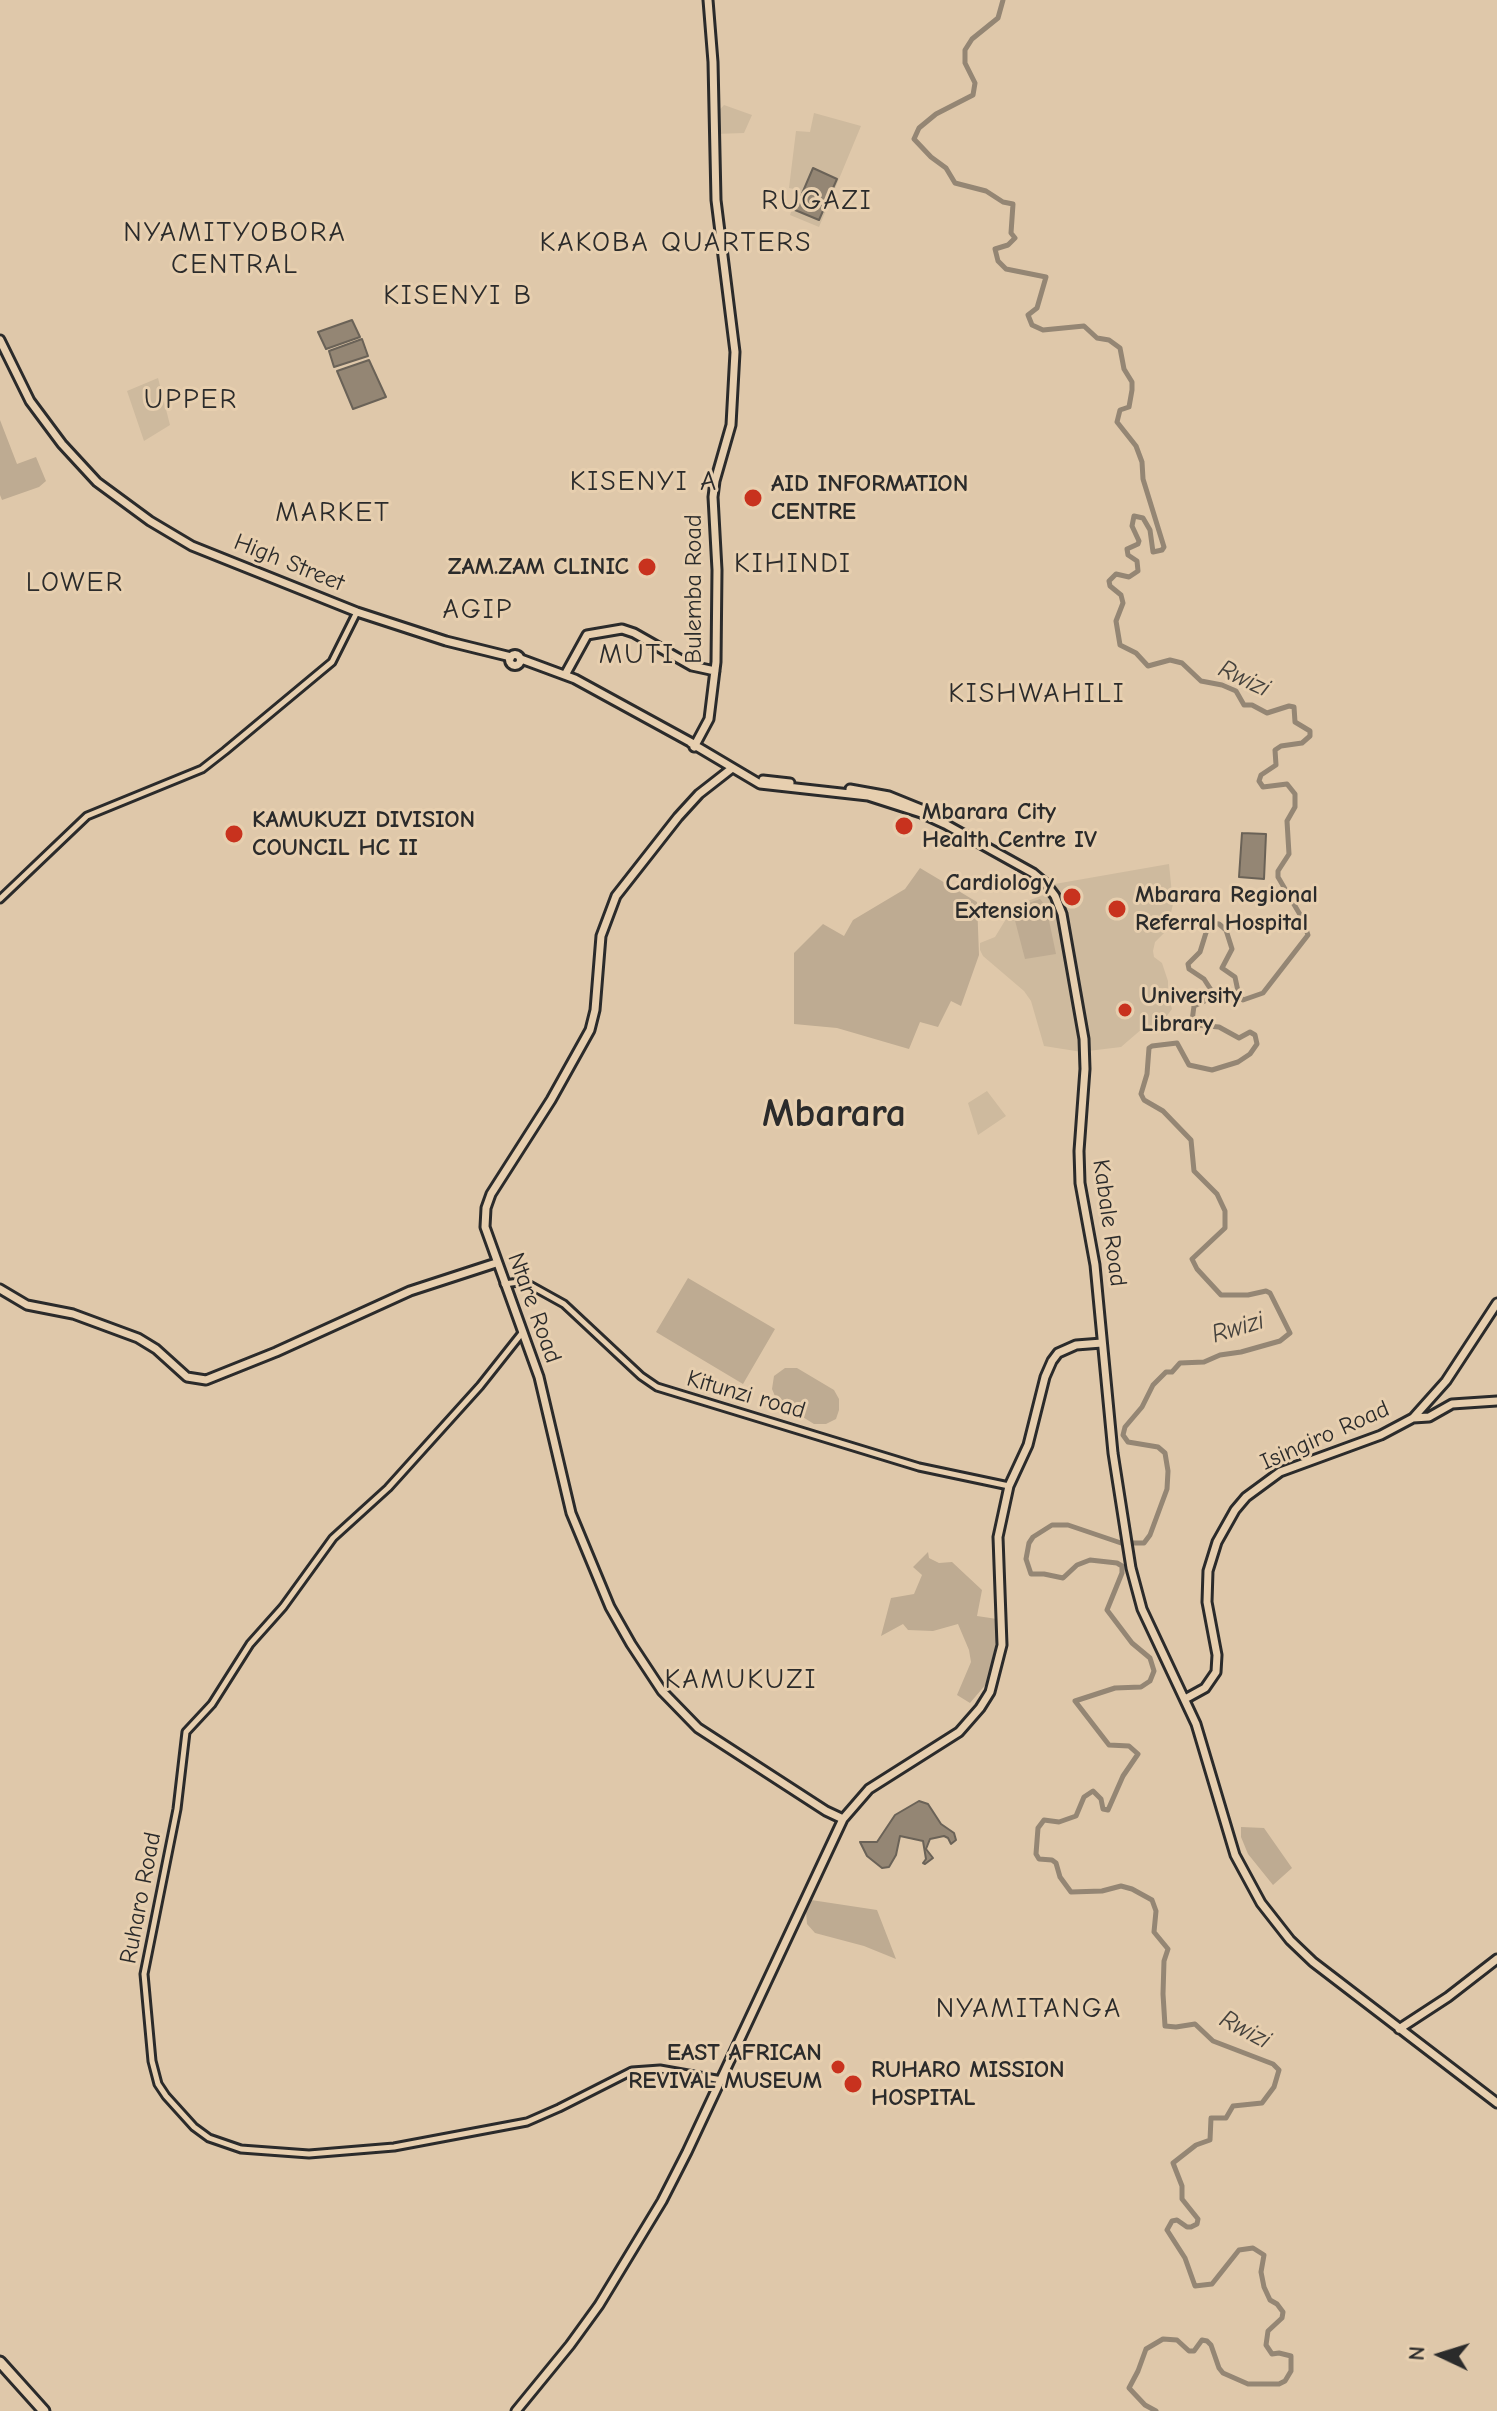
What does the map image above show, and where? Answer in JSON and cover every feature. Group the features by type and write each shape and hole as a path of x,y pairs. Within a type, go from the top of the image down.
{"highway":[{"path":"0,2365 41,2411"}],"main road":[{"name":"Bulemba Road","path":"693,744 709,719 715,671 717,570 713,497 731,425 735,352 716,200 713,62 708,0"},
{"name":"High Street","path":"0,340 30,401 84,468 128,506 192,546 357,612 565,675 747,776"},
{"path":"565,675 587,635 622,629 692,666 715,671"},
{"name":"High Street","path":"693,744 731,769 775,787 868,796 941,821 980,844"},
{"name":"Ntare Road","path":"731,769 699,794 678,817 626,881 609,910 598,957 595,1010 590,1030 551,1100 502,1174 486,1208 485,1227 539,1377 571,1513 610,1607 650,1674 672,1702 709,1736 843,1819"},
{"name":"Kabale Road","path":"980,844 1041,879 1055,896 1062,914 1084,1039 1079,1174 1095,1265 1111,1444 1129,1554 1142,1609 1185,1699 1206,1753 1235,1855 1256,1896 1306,1957 1497,2103"},
{"path":"0,1289 27,1305 73,1314 138,1338 156,1349 187,1377 206,1380 410,1291 496,1263"},
{"name":"Isingiro Road","path":"1185,1699 1205,1688 1216,1672 1217,1655 1207,1602 1208,1571 1217,1542 1235,1510 1246,1497 1280,1472 1381,1435 1413,1418 1446,1381 1497,1303"},
{"path":"1041,1394 1046,1369 1056,1353 1072,1344 1090,1341 1102,1344"},
{"path":"516,2411 599,2305 662,2201 722,2080 843,1819 869,1789 959,1732 990,1692 1002,1645 998,1537 1009,1486 1028,1445 1046,1373 1058,1353 1076,1345 1102,1344"},
{"path":"1413,1418 1429,1417 1452,1404 1497,1401"},
{"path":"1399,2029 1448,1997 1497,1959"}],"street":[{"path":"0,899 87,816 202,769 225,751 332,662 357,612"},
{"name":"Kitunzi road","path":"504,1284 528,1284 564,1304 641,1376 660,1388 919,1467 1009,1486"},
{"name":"Ruharo Road","path":"522,1333 480,1386 388,1488 333,1538 286,1602 250,1644 212,1704 186,1732 177,1809 144,1974 152,2061 158,2084 194,2127 209,2138 241,2149 309,2154 394,2147 527,2122 632,2071 660,2069 722,2080"}],"shaded area":[{"path":"724,105 752,115 744,133 715,134 715,115"},
{"path":"814,113 861,126 819,227 790,215 799,190 789,188 796,131 810,132"},
{"path":"813,168 837,179 819,220 795,210"},
{"path":"352,320 360,337 326,349 318,332"},
{"path":"362,339 368,356 334,367 329,351"},
{"path":"369,360 386,397 353,409 337,371"},
{"path":"158,378 170,425 144,441 127,391"},
{"path":"0,420 17,464 36,457 46,481 39,487 2,500 0,495"},
{"path":"1242,833 1266,834 1264,879 1239,877"},
{"path":"1169,864 1173,904 1167,930 1155,942 1153,951 1154,957 1162,963 1168,981 1172,1009 1159,1026 1143,1028 1121,1047 1088,1051 1073,959 1049,885"},
{"path":"920,868 977,902 979,955 961,1006 951,1001 938,1027 920,1022 909,1049 837,1028 794,1024 794,953 823,924 844,936 853,920 905,889"},
{"path":"1049,893 1057,911 1082,1052 1044,1046 1031,1001 980,950 980,943 995,937 1014,906"},
{"path":"1040,899 1046,906 1056,954 1025,959 1012,909"},
{"path":"987,1091 1006,1116 978,1135 968,1103"},
{"path":"688,1278 775,1329 743,1384 656,1332"},
{"path":"785,1368 797,1368 834,1390 839,1399 836,1419 826,1424 814,1424 777,1401 772,1389 774,1376"},
{"path":"928,1552 929,1558 939,1563 952,1562 982,1590 977,1616 997,1619 997,1637 987,1683 970,1703 957,1695 971,1662 958,1624 933,1631 908,1630 903,1624 881,1636 891,1598 914,1594 922,1575 913,1567"},
{"path":"919,1801 928,1804 941,1824 954,1833 956,1840 951,1844 944,1836 930,1839 926,1849 933,1858 925,1864 923,1841 900,1836 896,1855 889,1867 882,1868 867,1856 860,1842 877,1842 895,1815"},
{"path":"1241,1827 1264,1828 1292,1868 1273,1885 1248,1854 1241,1837"},
{"path":"811,1900 877,1910 896,1959 864,1946 815,1933 807,1924 806,1911"}],"waterway":[{"name":"Rwizi","path":"1003,0 998,18 972,39 965,50 965,63 975,83 973,95 936,114 919,128 914,139 946,168 955,183 986,191 1003,202 1013,204 1011,233 1015,238 1008,245 995,249 998,261 1006,269 1046,277 1037,308 1028,315 1032,325 1043,330 1084,326 1097,338 1109,340 1120,348 1132,390 1129,407 1120,410 1117,422 1136,446 1164,547 1153,552 1150,530 1143,518 1134,516 1132,526 1139,541 1127,549 1128,555 1137,561 1138,571 1129,577 1116,574 1109,581 1110,586 1121,595 1123,603 1116,621 1120,645 1136,653 1148,666 1170,660 1182,663 1201,681 1236,691 1244,705 1252,705 1267,713 1294,707 1295,722 1310,731 1310,736 1302,743 1275,750 1276,765 1261,775 1259,781 1263,787 1287,784 1295,794 1295,807 1287,821 1289,854 1278,871 1278,877 1302,918 1308,935 1263,993 1243,1000 1239,996 1235,977 1222,968 1232,949 1226,930 1219,924 1209,923 1200,952 1188,964 1189,969 1204,979 1215,996 1194,1006 1192,1021 1196,1025 1219,1027 1239,1038 1250,1032 1255,1035 1257,1044 1250,1054 1238,1062 1212,1070 1189,1065 1177,1043 1152,1046 1149,1048 1147,1074 1141,1094 1191,1140 1194,1171 1217,1194 1225,1211 1225,1228 1192,1259 1197,1269 1221,1295 1270,1293 1290,1333 1280,1341 1241,1352 1220,1355 1204,1362 1180,1363 1153,1385 1142,1407 1125,1427 1123,1435 1128,1442 1158,1447 1165,1453 1167,1489 1144,1543 1121,1543 1068,1525 1052,1525 1033,1537 1026,1559 1031,1574 1063,1578 1077,1565 1090,1560 1122,1566 1107,1610 1132,1643 1150,1658 1154,1671 1150,1681 1141,1687 1115,1688 1075,1701 1109,1745 1129,1746 1138,1754 1123,1776 1108,1810 1103,1809 1101,1799 1093,1791 1084,1797 1076,1816 1059,1822 1044,1820 1038,1828 1036,1854 1039,1859 1056,1863 1060,1877 1071,1892 1102,1891 1121,1886 1152,1900 1156,1911 1154,1932 1168,1949 1164,1961 1165,2026 1195,2024 1213,2041 1273,2064 1279,2070 1274,2087 1262,2103 1233,2106 1226,2118 1211,2118 1210,2140 1196,2145 1173,2163 1182,2186 1182,2199 1198,2219 1197,2224 1191,2227 1177,2220 1172,2221 1167,2230 1185,2258 1195,2286 1212,2284 1239,2250 1253,2248 1264,2255 1261,2272 1264,2287 1270,2300 1283,2312 1282,2318 1268,2331 1266,2345 1272,2354 1291,2356 1291,2371 1279,2384 1248,2384 1223,2373 1207,2341 1202,2340 1194,2351 1189,2351 1177,2340 1163,2339 1146,2349 1129,2388 1145,2405 1156,2411"}],"place":[{"name":"AID INFORMATION CENTRE","path":"753,498"},
{"name":"ZAM.ZAM CLINIC","path":"647,567"},
{"name":"Mbarara City Health Centre IV","path":"904,826"},
{"name":"KAMUKUZI DIVISION COUNCIL HC II","path":"234,834"},
{"name":"Cardiology Extension","path":"1072,897"},
{"name":"Mbarara Regional Referral Hospital","path":"1117,909"},
{"name":"University Library","path":"1125,1010"},
{"name":"EAST AFRICAN REVIVAL MUSEUM","path":"838,2067"},
{"name":"RUHARO MISSION HOSPITAL","path":"853,2084"}],"district":[{"name":"RUGAZI","path":"817,201"},
{"name":"KAKOBA QUARTERS","path":"676,243"},
{"name":"NYAMITYOBORA CENTRAL","path":"235,249"},
{"name":"KISENYI B","path":"458,296"},
{"name":"UPPER","path":"191,400"},
{"name":"KISENYI A","path":"644,482"},
{"name":"MARKET","path":"333,513"},
{"name":"KIHINDI","path":"793,564"},
{"name":"LOWER","path":"75,583"},
{"name":"AGIP","path":"478,610"},
{"name":"MUTI","path":"637,655"},
{"name":"KISHWAHILI","path":"1037,694"},
{"name":"Mbarara","path":"834,1115"},
{"name":"KAMUKUZI","path":"741,1680"},
{"name":"NYAMITANGA","path":"1029,2009"}]}
